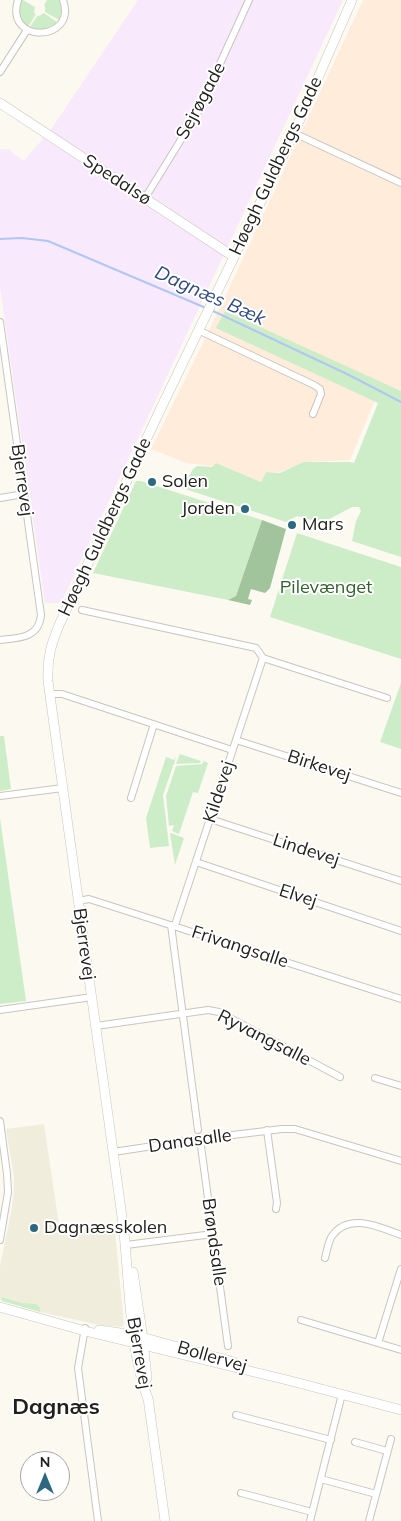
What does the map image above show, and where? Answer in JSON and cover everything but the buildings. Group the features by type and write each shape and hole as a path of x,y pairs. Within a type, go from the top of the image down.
{"street":[{"path":"18,0 16,14 22,26 39,34 46,33 61,23 65,13 63,0"},
{"name":"Sejrøgade","path":"145,198 198,112 250,0"},
{"name":"Høegh Guldbergs Gade","path":"52,643 204,317 294,133 352,0"},
{"path":"0,72 27,30"},
{"name":"Spedalsø","path":"0,103 234,257"},
{"path":"294,133 401,183"},
{"name":"Bjerrevej","path":"0,322 41,615 37,630 32,634 0,640"},
{"path":"198,330 320,389 321,394 312,414"},
{"path":"0,498 24,494"},
{"path":"82,610 256,648 263,658 387,698"},
{"name":"Bjerrevej","path":"52,643 47,667 50,694 126,1245 126,1264 139,1340 143,1386 149,1402 165,1521"},
{"name":"Kildevej","path":"173,925 196,862 263,658"},
{"path":"50,694 62,694 232,750"},
{"path":"131,798 154,724"},
{"name":"Birkevej","path":"236,740 401,793"},
{"path":"0,796 63,788"},
{"name":"Lindevej","path":"210,819 401,881"},
{"name":"Elvej","path":"196,862 401,930"},
{"name":"Frivangsalle","path":"78,901 88,899 401,999"},
{"path":"173,925 182,1013 198,1130"},
{"path":"0,1010 92,997"},
{"name":"Ryvangsalle","path":"96,1026 208,1010 219,1012 340,1077"},
{"path":"375,1078 401,1086"},
{"path":"0,1121 8,1192 0,1240"},
{"name":"Danasalle","path":"113,1152 267,1130 295,1129 401,1161"},
{"path":"267,1130 277,1203 276,1209"},
{"name":"Brøndsalle","path":"200,1139 228,1346"},
{"path":"325,1258 331,1237 345,1224 354,1222 370,1224 401,1235"},
{"path":"126,1245 213,1234"},
{"path":"378,1343 400,1273"},
{"name":"Bollervej","path":"0,1307 85,1329 139,1340 401,1410"},
{"path":"301,1320 401,1350"},
{"path":"85,1329 78,1368 98,1521"},
{"path":"310,1521 342,1394"},
{"path":"236,1415 331,1440"},
{"path":"369,1521 391,1439"},
{"path":"355,1442 387,1451"},
{"path":"321,1479 376,1494"},
{"path":"241,1493 312,1512"}],"shaded area":[{"path":"138,0 343,0 61,603 45,603 0,287 0,150 8,149 24,161 52,128"},
{"path":"363,0 401,0 401,391 382,383 350,460 303,462 280,472 266,472 261,482 216,463 212,466 186,463 151,449 219,310"},
{"name":"Dagnæsskolen","path":"44,1124 60,1231 115,1232 124,1324 122,1327 100,1325 40,1312 0,1300 0,1266 14,1192 14,1177 6,1129"}],"green space":[{"path":"21,0 35,7 34,13 36,14 28,27 22,21 20,15"},
{"path":"47,0 60,0 62,9 59,20 45,12 44,5"},
{"path":"44,13 57,22 51,28 44,30 29,28 38,15"},
{"path":"225,311 401,391 401,557 352,541 356,521 361,511 359,507 352,507 324,522 297,516 286,522 182,488 193,469 197,466 212,467 216,463 261,482 266,472 280,473 303,462 354,463 378,403 216,328"},
{"path":"136,481 262,520 236,596 228,600 93,573"},
{"path":"262,520 286,529 270,588 265,593 251,589 248,599 252,600 250,605 228,600 236,596"},
{"name":"Pilevænget","path":"297,533 401,567 401,659 270,617"},
{"path":"401,683 401,749 380,742"},
{"path":"0,736 4,736 11,789 0,791"},
{"path":"180,754 201,761 200,763 176,764"},
{"path":"176,756 163,795 169,846 150,848 146,818 166,757 174,760"},
{"path":"204,761 208,763 198,793 193,792 179,834 172,831 174,825 169,826 166,796 176,766 202,764"},
{"path":"0,818 26,1001 0,1004"},
{"path":"170,834 184,838 175,865"},
{"path":"1,1297 22,1303 36,1304 40,1308 40,1312 2,1301"}],"waterway":[{"name":"Dagnæs Bæk","path":"0,239 22,238 48,241 206,308"},
{"name":"Dagnæs Bæk","path":"211,310 349,375 401,402"}],"place":[{"name":"Solen","path":"152,482"},
{"name":"Jorden","path":"245,509"},
{"name":"Mars","path":"292,525"},
{"name":"Dagnæsskolen","path":"34,1228"}],"district":[{"name":"Dagnæs","path":"56,1407"}]}
